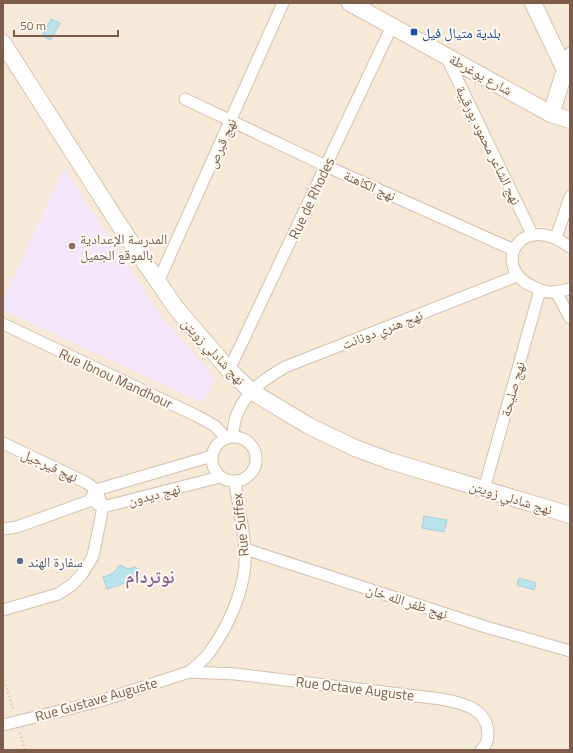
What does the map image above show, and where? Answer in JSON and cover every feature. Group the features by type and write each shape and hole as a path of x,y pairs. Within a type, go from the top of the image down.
{"street":[{"name":"نهج قبرص","path":"158,282 231,121 282,3"},
{"name":"شارع يوغرطة","path":"350,3 551,114 570,120"},
{"path":"533,3 565,70"},
{"name":"Rue de Rhodes","path":"229,370 392,26"},
{"name":"نهج شادلي زويتن","path":"4,46 158,282 195,332 229,370 251,391 309,426 355,448 570,515"},
{"path":"551,114 570,53"},
{"name":"نهج الشاعر محمود بورقيبة","path":"446,55 532,234"},
{"name":"نهج الكاهنة","path":"185,99 326,166 514,250"},
{"path":"556,238 570,197"},
{"path":"570,247 556,238 543,234 532,234 521,240 514,250 512,263 517,276 527,284 540,290 550,293 570,289"},
{"name":"نهج هنري دونانت","path":"229,437 238,412 251,391 265,379 285,367 517,276"},
{"name":"نهج صليحة","path":"484,489 540,290"},
{"path":"556,292 570,318"},
{"name":"Rue Ibnou Mandhour","path":"3,324 197,416 215,426 229,437"},
{"path":"229,437 246,440 251,445 256,458 253,471 242,480 235,482 220,477 214,471 212,464 212,456 217,445 229,437"},
{"name":"نهج فيرجيل","path":"3,443 81,479 96,490"},
{"name":"نهج ديدون","path":"96,490 212,456"},
{"name":"نهج ديدون","path":"103,507 220,477"},
{"name":"Rue Suffex","path":"190,672 208,654 225,626 239,593 244,570 245,549 235,482"},
{"path":"3,529 17,527 89,501 96,490"},
{"path":"3,610 58,594 72,585 82,574 93,556 103,507 96,490"},
{"path":"89,501 103,507"},
{"name":"نهج ظفر الله خان","path":"245,549 486,627 570,651"},
{"name":"Rue Gustave Auguste","path":"3,725 100,701 190,672"},
{"name":"Rue Octave Auguste","path":"190,672 236,674 457,702 470,706 482,715 488,727 488,737 483,749"}],"shaded area":[{"path":"3,3 570,3 570,750 3,750"},
{"name":"المدرسة الإعدادية بالموقع الجميل","path":"64,168 159,313 215,378 203,403 3,310 3,300 6,293"}],"water":[{"path":"51,19 60,23 51,40 42,36"},
{"path":"424,516 447,520 444,532 422,528"},
{"path":"120,565 128,569 136,567 140,578 107,589 103,577 112,574"},
{"path":"519,578 536,583 534,590 517,585"}],"place":[{"name":"بلدية متيال فيل","path":"414,32"},
{"name":"المدرسة الإعدادية بالموقع الجميل","path":"72,246"},
{"name":"سفارة الهند","path":"20,561"}],"district":[{"name":"نوتردام","path":"150,576"}]}
